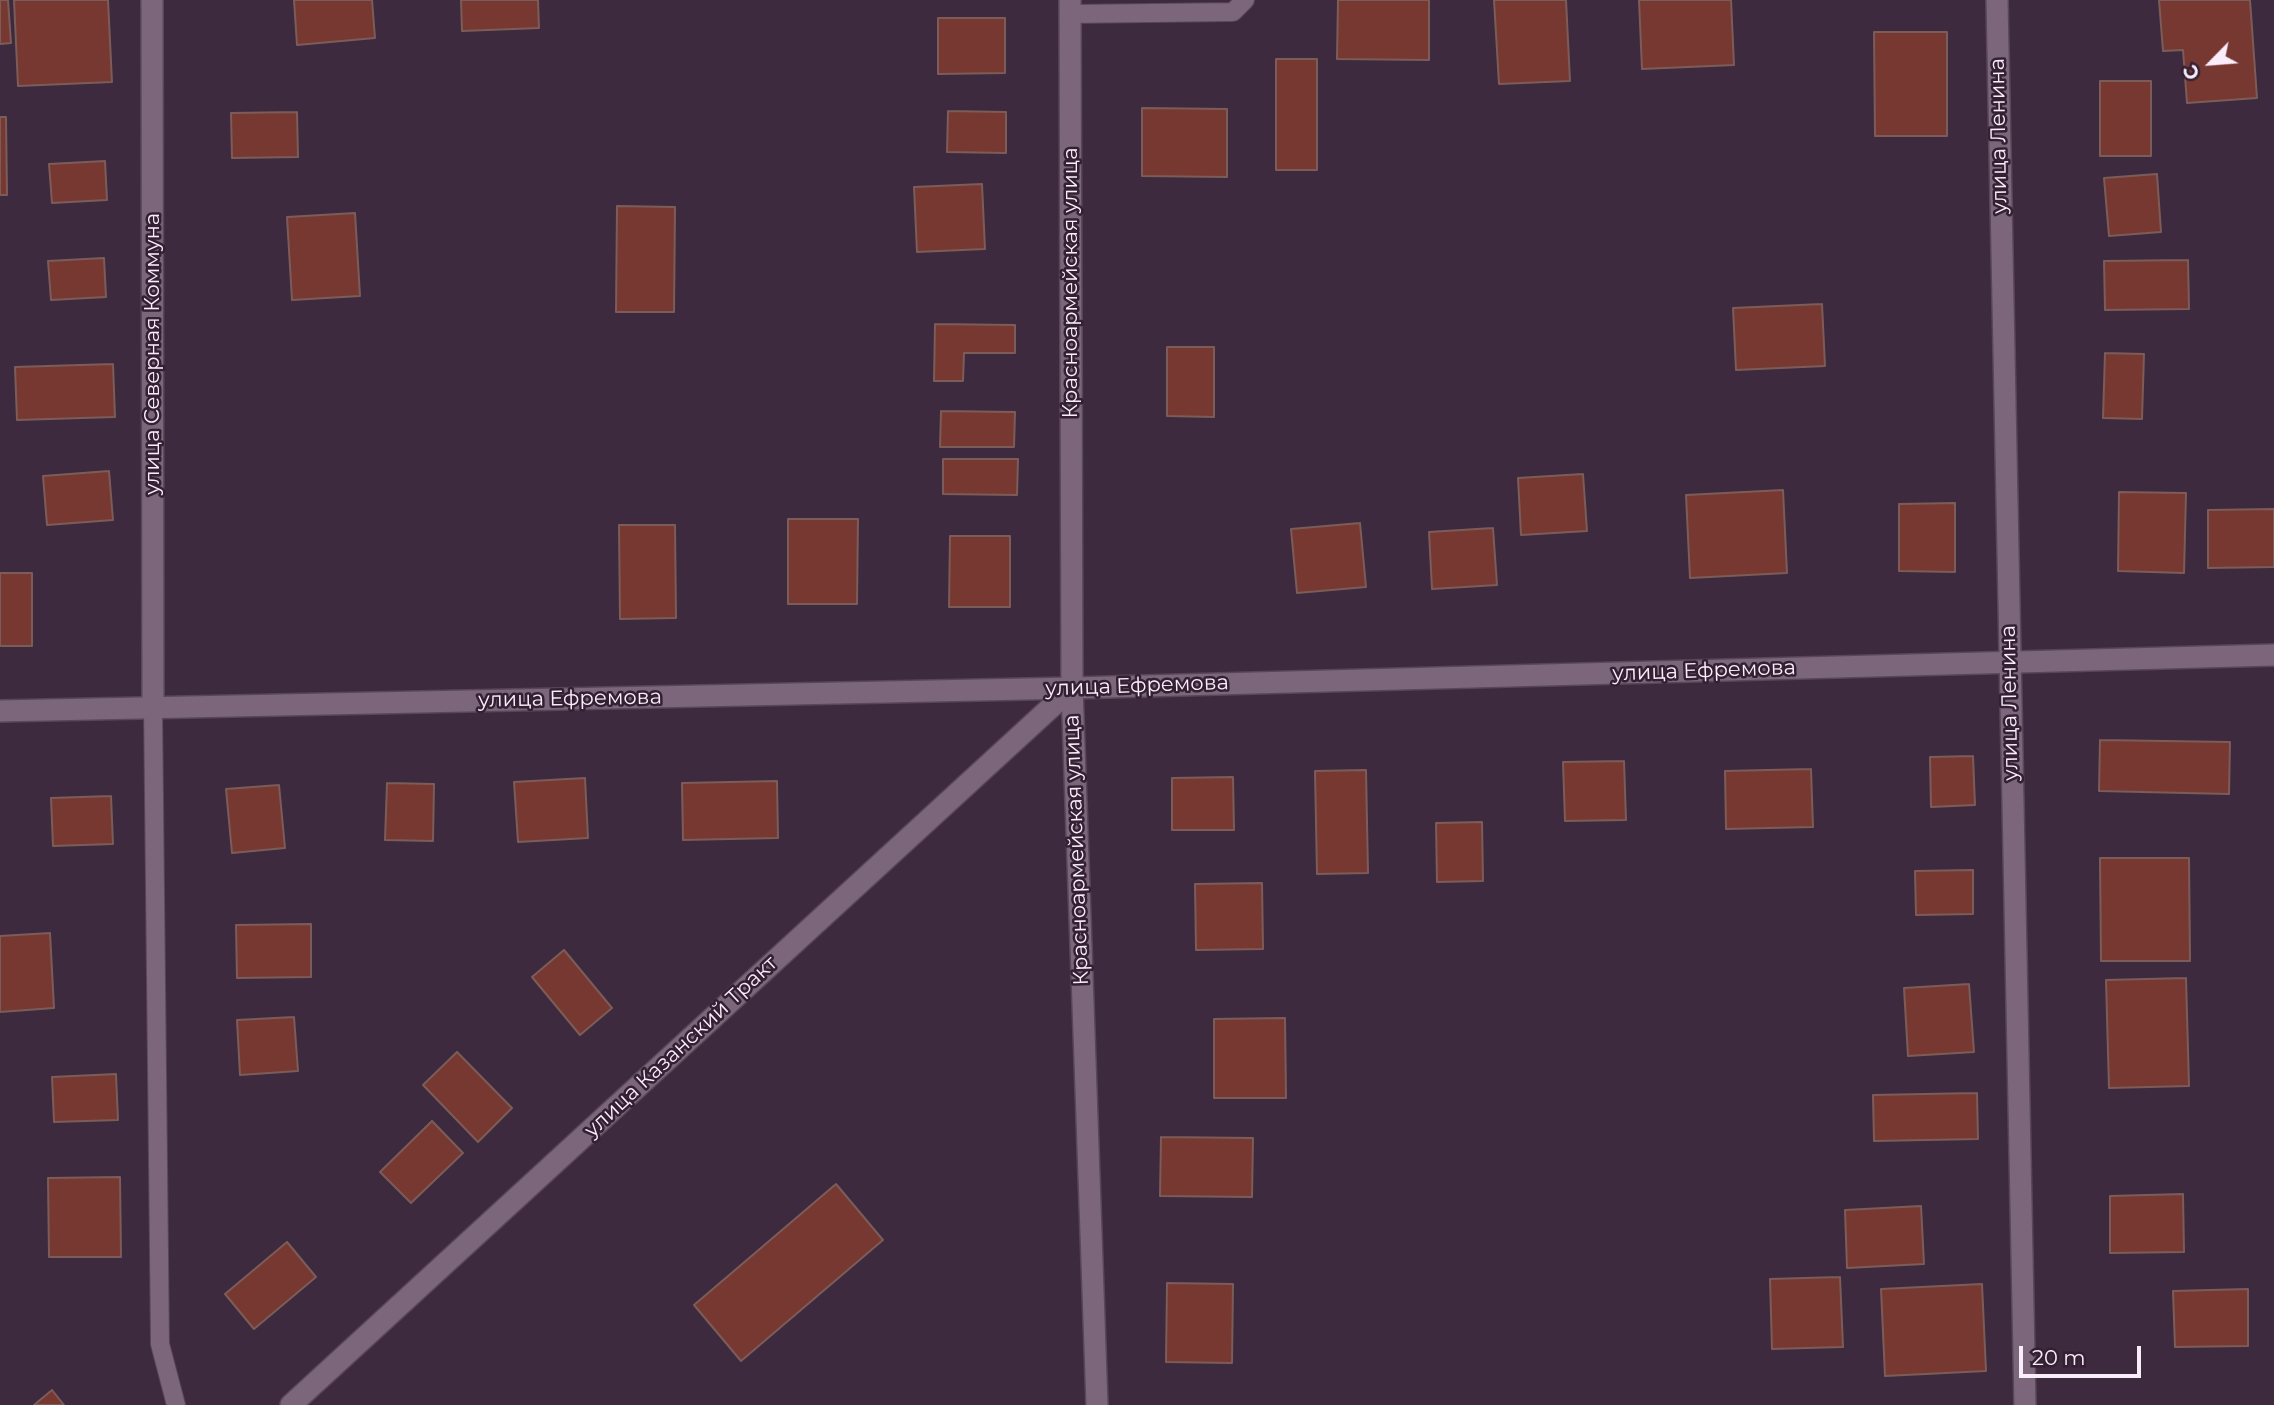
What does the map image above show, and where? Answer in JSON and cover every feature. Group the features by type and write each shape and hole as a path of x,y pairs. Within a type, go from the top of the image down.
{"street":[{"name":"улица Северная Коммуна","path":"152,0 153,707"},
{"name":"улица Ленина","path":"1997,0 2025,1405"},
{"name":"Красноармейская улица","path":"1070,7 1072,688 1097,1405"},
{"name":"улица Ефремова","path":"0,710 1072,688 2274,655"},
{"name":"улица Казанский Тракт","path":"291,1405 1072,688"}],"lane":[{"path":"1070,7 1233,12 1245,0"},
{"path":"153,707 160,1345 176,1405"}],"building":[{"path":"0,0 8,0 11,43 0,44"},
{"path":"14,0 108,0 112,82 18,86"},
{"path":"294,0 372,0 375,38 297,45"},
{"path":"461,0 538,0 539,28 462,31"},
{"path":"1338,0 1429,0 1429,60 1337,59"},
{"path":"1494,0 1566,0 1570,81 1499,84"},
{"path":"1639,0 1731,0 1734,65 1642,69"},
{"path":"2159,0 2250,0 2257,98 2187,103 2183,50 2163,51"},
{"path":"938,18 1005,18 1005,73 938,74"},
{"path":"1874,32 1947,32 1947,136 1875,136"},
{"path":"1276,59 1317,59 1317,170 1276,170"},
{"path":"2100,81 2151,81 2151,156 2100,156"},
{"path":"1142,108 1227,109 1227,177 1142,176"},
{"path":"948,111 1006,112 1006,153 947,152"},
{"path":"297,112 298,157 232,158 231,113"},
{"path":"0,117 6,117 7,195 0,195"},
{"path":"105,161 107,200 52,203 49,164"},
{"path":"2157,174 2161,232 2109,236 2104,178"},
{"path":"982,184 985,249 917,252 914,187"},
{"path":"617,206 675,207 674,312 616,312"},
{"path":"355,213 360,296 292,300 287,217"},
{"path":"104,258 106,297 51,300 48,261"},
{"path":"2188,260 2189,309 2105,310 2104,261"},
{"path":"1822,304 1825,366 1736,370 1733,308"},
{"path":"935,324 1015,325 1015,353 964,353 963,381 934,381"},
{"path":"1167,347 1214,347 1214,417 1167,416"},
{"path":"2105,353 2144,354 2142,419 2103,418"},
{"path":"113,364 115,417 17,420 15,367"},
{"path":"941,411 1015,412 1014,447 940,447"},
{"path":"943,459 1018,459 1017,495 943,494"},
{"path":"109,471 113,520 47,525 43,476"},
{"path":"1583,474 1587,531 1521,535 1518,478"},
{"path":"1783,490 1787,573 1690,578 1686,495"},
{"path":"2119,492 2186,493 2184,573 2118,571"},
{"path":"1955,503 1955,572 1899,571 1899,504"},
{"path":"2274,509 2274,567 2208,568 2208,510"},
{"path":"788,519 858,519 857,604 788,604"},
{"path":"1360,523 1366,587 1297,593 1291,529"},
{"path":"619,525 675,525 676,618 620,619"},
{"path":"1493,528 1497,585 1432,589 1429,532"},
{"path":"950,536 1010,536 1010,607 949,607"},
{"path":"0,573 32,573 32,646 0,646"},
{"path":"2100,740 2230,742 2229,794 2099,791"},
{"path":"1973,756 1975,805 1931,807 1930,757"},
{"path":"1624,761 1626,820 1565,821 1563,762"},
{"path":"1811,769 1813,827 1726,829 1725,771"},
{"path":"1366,770 1368,873 1317,874 1315,771"},
{"path":"1233,777 1234,830 1172,830 1172,778"},
{"path":"585,778 588,838 518,842 514,782"},
{"path":"777,781 778,838 683,840 682,783"},
{"path":"387,783 434,784 433,841 385,840"},
{"path":"279,785 285,848 232,853 226,789"},
{"path":"111,796 113,844 53,846 51,798"},
{"path":"1482,822 1483,881 1437,882 1436,823"},
{"path":"2100,858 2189,858 2190,961 2101,961"},
{"path":"1973,870 1973,914 1916,915 1915,871"},
{"path":"1262,883 1263,949 1196,950 1195,884"},
{"path":"311,924 311,977 237,978 236,925"},
{"path":"50,933 54,1008 0,1012 0,936"},
{"path":"564,950 612,1008 580,1035 532,977"},
{"path":"2186,978 2189,1086 2109,1088 2106,980"},
{"path":"1969,984 1974,1052 1908,1056 1904,988"},
{"path":"294,1017 298,1071 240,1075 237,1020"},
{"path":"1285,1018 1286,1098 1214,1098 1214,1019"},
{"path":"457,1052 512,1108 478,1142 423,1085"},
{"path":"116,1074 118,1120 54,1122 52,1077"},
{"path":"1977,1093 1978,1139 1874,1141 1873,1095"},
{"path":"432,1121 463,1153 411,1203 380,1172"},
{"path":"1161,1137 1253,1138 1252,1197 1160,1196"},
{"path":"120,1177 121,1257 49,1257 48,1178"},
{"path":"836,1184 883,1240 741,1361 694,1305"},
{"path":"2183,1194 2184,1252 2110,1253 2110,1196"},
{"path":"1921,1206 1924,1264 1847,1268 1845,1210"},
{"path":"287,1242 316,1277 254,1329 225,1294"},
{"path":"1840,1277 1843,1347 1772,1349 1770,1279"},
{"path":"1167,1283 1233,1284 1232,1363 1166,1362"},
{"path":"1982,1284 1986,1371 1885,1376 1881,1289"},
{"path":"2248,1289 2248,1346 2175,1347 2173,1291"},
{"path":"52,1390 64,1405 34,1405"}]}
